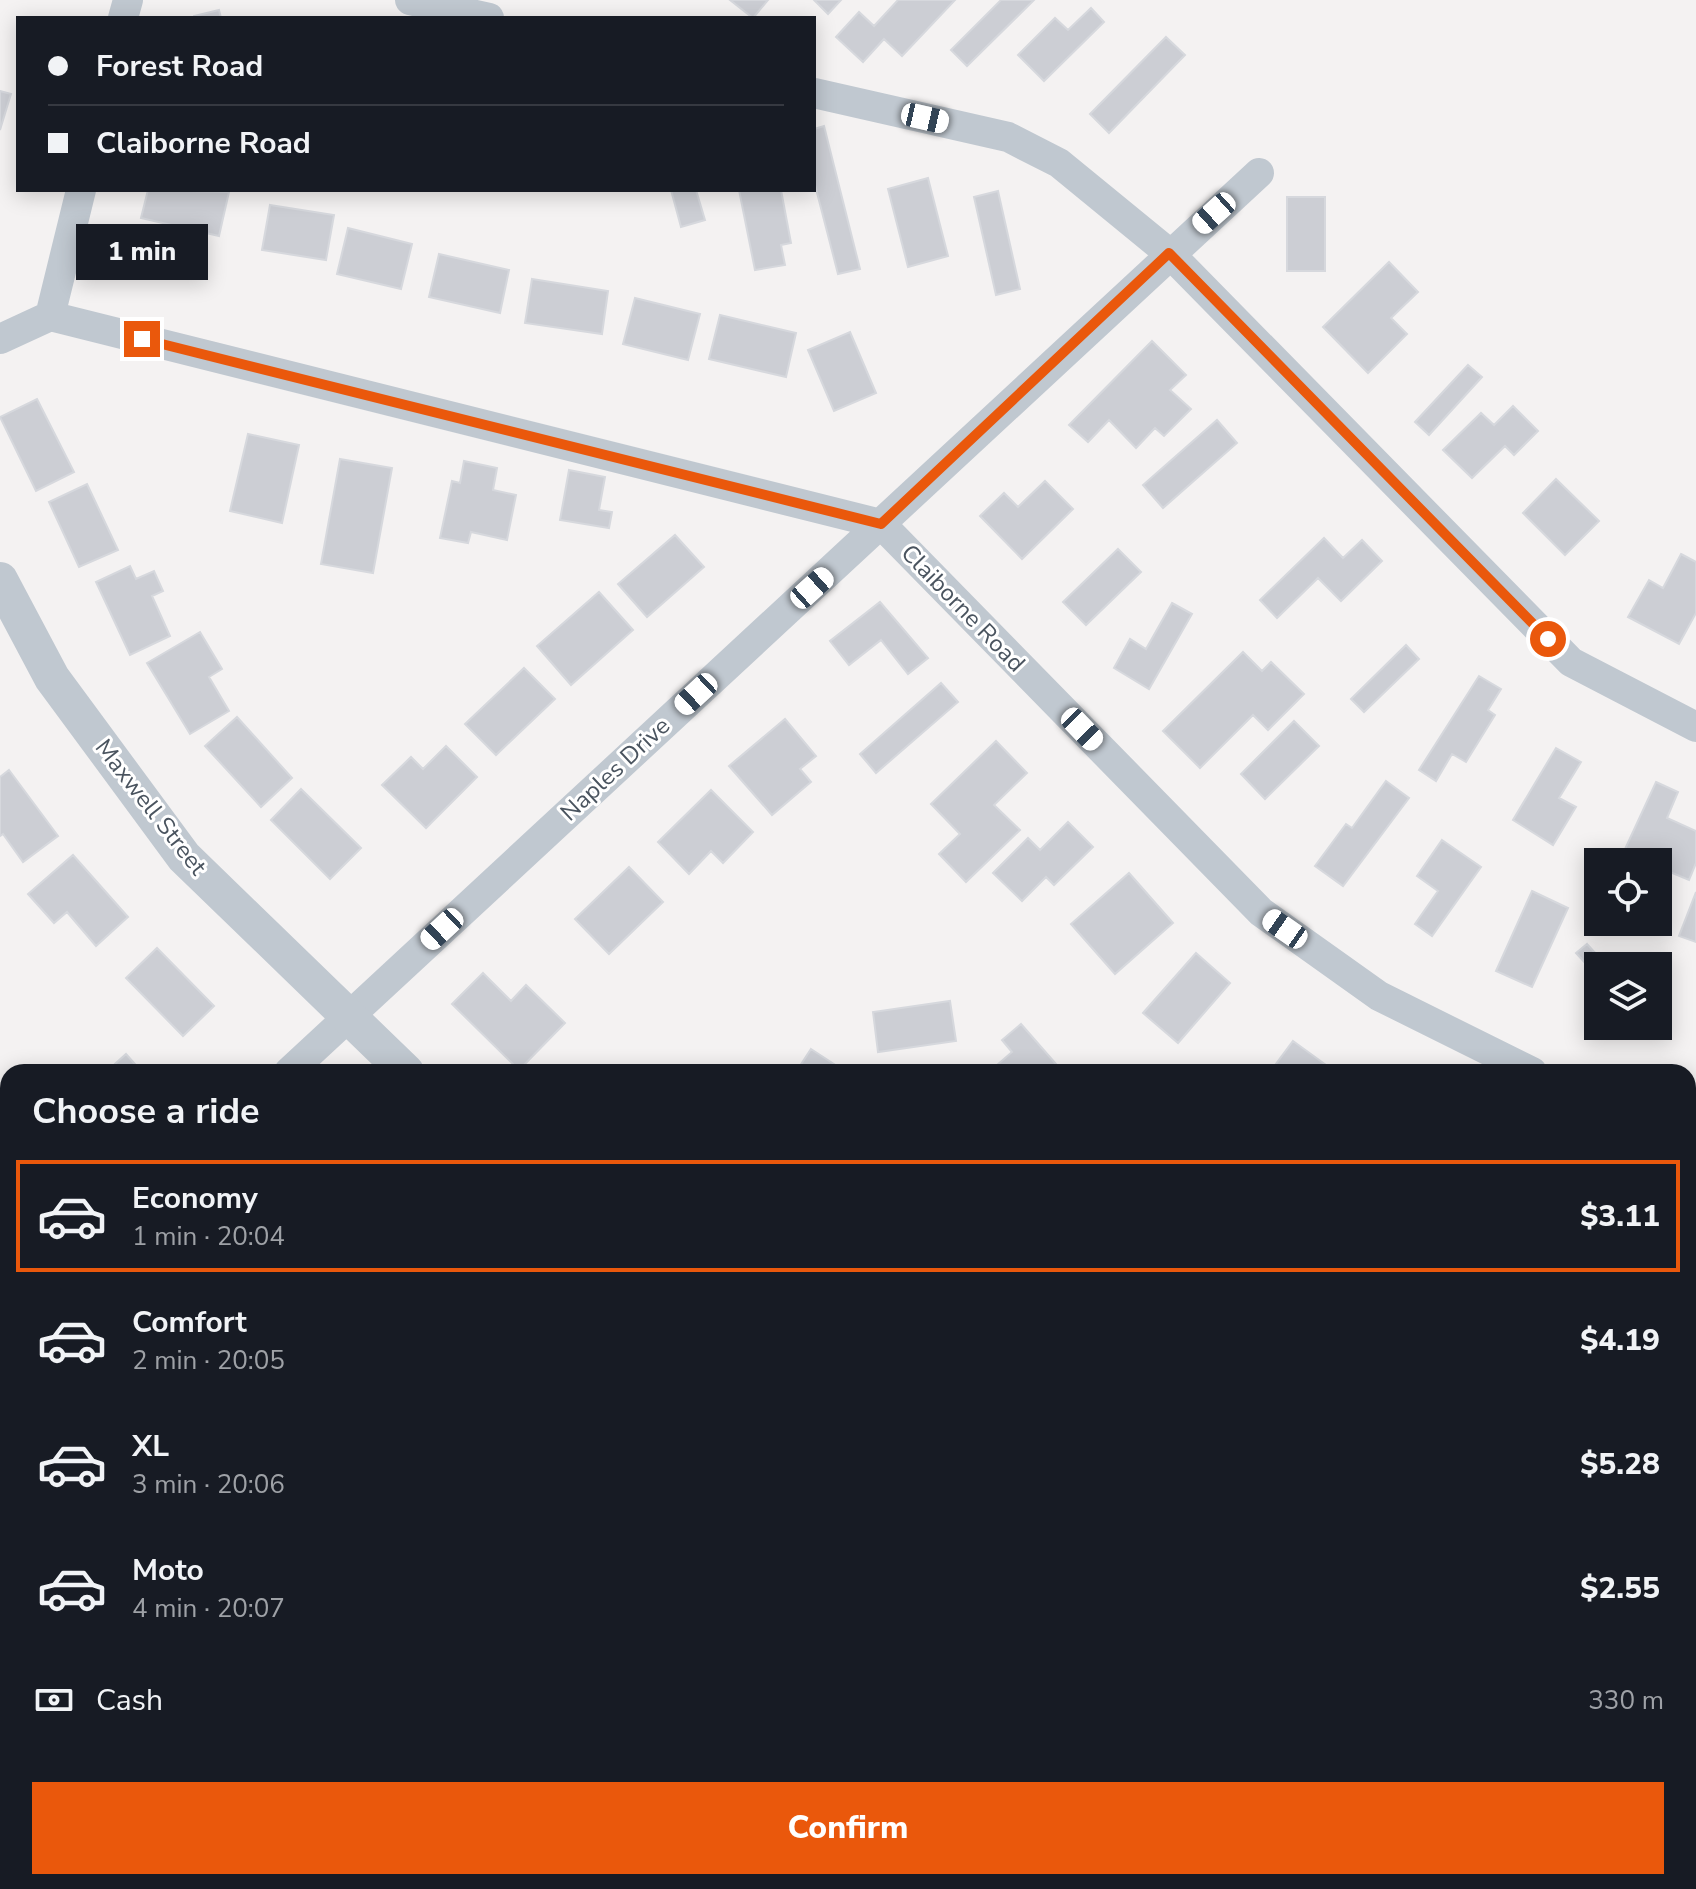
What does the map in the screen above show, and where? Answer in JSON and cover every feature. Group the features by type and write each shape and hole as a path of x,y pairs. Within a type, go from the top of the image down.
{"street":[{"path":"410,0 480,16"},
{"path":"816,93 1008,137 1059,163 1169,253 1571,662 1696,727"},
{"name":"Naples Drive","path":"297,1064 1169,253 1259,173"},
{"path":"0,339 50,316 81,192"},
{"name":"Claiborne Road","path":"50,316 881,524 1261,912 1379,996 1516,1064"},
{"name":"Maxwell Street","path":"0,580 52,678 184,857 398,1064"}],"building":[{"path":"730,0 768,0 755,16"},
{"path":"814,0 841,0 828,14"},
{"path":"898,0 955,0 902,56 884,39 863,62 836,37 859,12 874,26"},
{"path":"1001,0 1034,0 967,66 951,50"},
{"path":"1091,8 1104,22 1044,81 1018,55 1055,18 1068,30"},
{"path":"219,10 220,16 194,16"},
{"path":"1166,37 1185,55 1109,133 1090,114"},
{"path":"0,91 11,94 0,130"},
{"path":"824,126 860,269 838,274 816,189 816,128"},
{"path":"928,178 948,256 908,267 888,189"},
{"path":"998,191 1020,289 996,295 974,197"},
{"path":"148,192 229,192 219,236 141,218"},
{"path":"672,192 697,192 705,220 681,227"},
{"path":"739,192 781,192 791,243 781,245 785,265 755,270"},
{"path":"1287,197 1325,197 1325,271 1287,271"},
{"path":"270,205 334,215 326,260 262,250"},
{"path":"348,228 412,244 401,289 337,274"},
{"path":"439,254 509,270 500,313 429,297"},
{"path":"1389,262 1418,292 1391,318 1407,334 1368,373 1323,327"},
{"path":"532,279 608,291 602,334 525,323"},
{"path":"635,298 700,314 688,360 623,344"},
{"path":"720,315 796,333 786,377 709,359"},
{"path":"850,332 876,393 834,411 808,350"},
{"path":"1152,341 1186,375 1170,390 1191,409 1164,436 1155,428 1136,448 1109,420 1088,442 1069,425"},
{"path":"1468,365 1482,377 1429,435 1415,422"},
{"path":"37,399 74,472 36,491 0,417"},
{"path":"1513,406 1538,431 1514,455 1505,446 1472,478 1443,450 1481,413 1494,425"},
{"path":"1217,420 1237,443 1163,508 1143,485"},
{"path":"248,434 299,445 282,523 230,511"},
{"path":"340,459 392,468 373,573 321,564"},
{"path":"464,461 497,468 493,490 516,495 507,540 471,532 468,543 440,538 452,481 460,483"},
{"path":"569,470 605,477 599,510 612,512 609,528 560,520"},
{"path":"1556,479 1599,521 1565,555 1523,513"},
{"path":"1045,481 1073,509 1022,559 980,516 1004,493 1018,507"},
{"path":"87,484 118,550 79,567 49,502"},
{"path":"675,535 704,567 647,617 618,584"},
{"path":"1324,538 1343,558 1362,540 1382,561 1341,601 1318,578 1277,618 1260,600"},
{"path":"1118,549 1141,572 1086,625 1063,602"},
{"path":"1681,554 1696,562 1696,613 1679,644 1628,617 1649,580 1663,588"},
{"path":"130,566 136,579 154,571 163,591 152,596 170,636 130,655 96,582"},
{"path":"599,592 633,630 571,685 537,646"},
{"path":"880,602 928,658 908,674 881,640 849,665 830,641"},
{"path":"1172,603 1192,614 1149,689 1114,668 1130,639 1146,649"},
{"path":"200,632 222,669 209,677 229,711 190,734 147,663"},
{"path":"1406,645 1419,659 1364,712 1351,699"},
{"path":"1243,652 1262,671 1271,662 1304,694 1268,730 1253,715 1200,768 1163,731"},
{"path":"524,668 555,699 496,755 465,724"},
{"path":"1479,676 1501,689 1488,710 1495,715 1466,762 1452,754 1436,781 1419,770"},
{"path":"941,683 958,702 876,773 860,754"},
{"path":"237,717 292,778 261,807 205,746"},
{"path":"785,719 816,756 800,769 811,782 772,815 729,766"},
{"path":"1294,721 1319,746 1265,799 1241,774"},
{"path":"996,741 1027,773 994,805 1020,830 966,882 939,854 960,834 931,804"},
{"path":"446,746 477,777 426,828 382,785 411,757 423,769"},
{"path":"1556,748 1581,762 1559,798 1576,807 1553,845 1513,820"},
{"path":"9,770 58,836 23,862 3,834 0,836 0,777"},
{"path":"1386,781 1409,798 1343,886 1315,866 1346,824 1352,828"},
{"path":"1656,782 1678,792 1667,818 1696,831 1696,863 1689,880 1672,873 1672,848 1625,848"},
{"path":"301,789 361,848 330,879 271,820"},
{"path":"711,790 753,832 723,863 711,851 689,874 658,842"},
{"path":"1068,822 1093,847 1054,885 1046,877 1022,901 993,873 1028,838 1040,850"},
{"path":"1442,840 1481,867 1432,936 1415,924 1438,891 1417,876"},
{"path":"73,855 128,917 96,946 67,912 54,923 28,894"},
{"path":"629,867 663,902 609,954 575,919"},
{"path":"1129,873 1173,923 1115,974 1071,924"},
{"path":"1532,891 1568,908 1532,987 1496,971"},
{"path":"1696,892 1696,942 1679,936"},
{"path":"1587,944 1594,952 1584,952 1584,962 1576,953"},
{"path":"157,948 214,1006 183,1036 126,978"},
{"path":"1196,953 1230,983 1178,1043 1143,1013"},
{"path":"483,973 511,1001 526,985 565,1023 525,1064 513,1064 452,1004"},
{"path":"950,1001 956,1041 878,1052 873,1012"},
{"path":"1021,1024 1056,1064 998,1064 1012,1052 1002,1040"},
{"path":"1293,1041 1325,1064 1276,1064"},
{"path":"811,1049 834,1064 801,1064"},
{"path":"126,1054 135,1064 115,1064"}],"route":[{"path":"142,339 881,524 1169,253 1548,639"}]}
